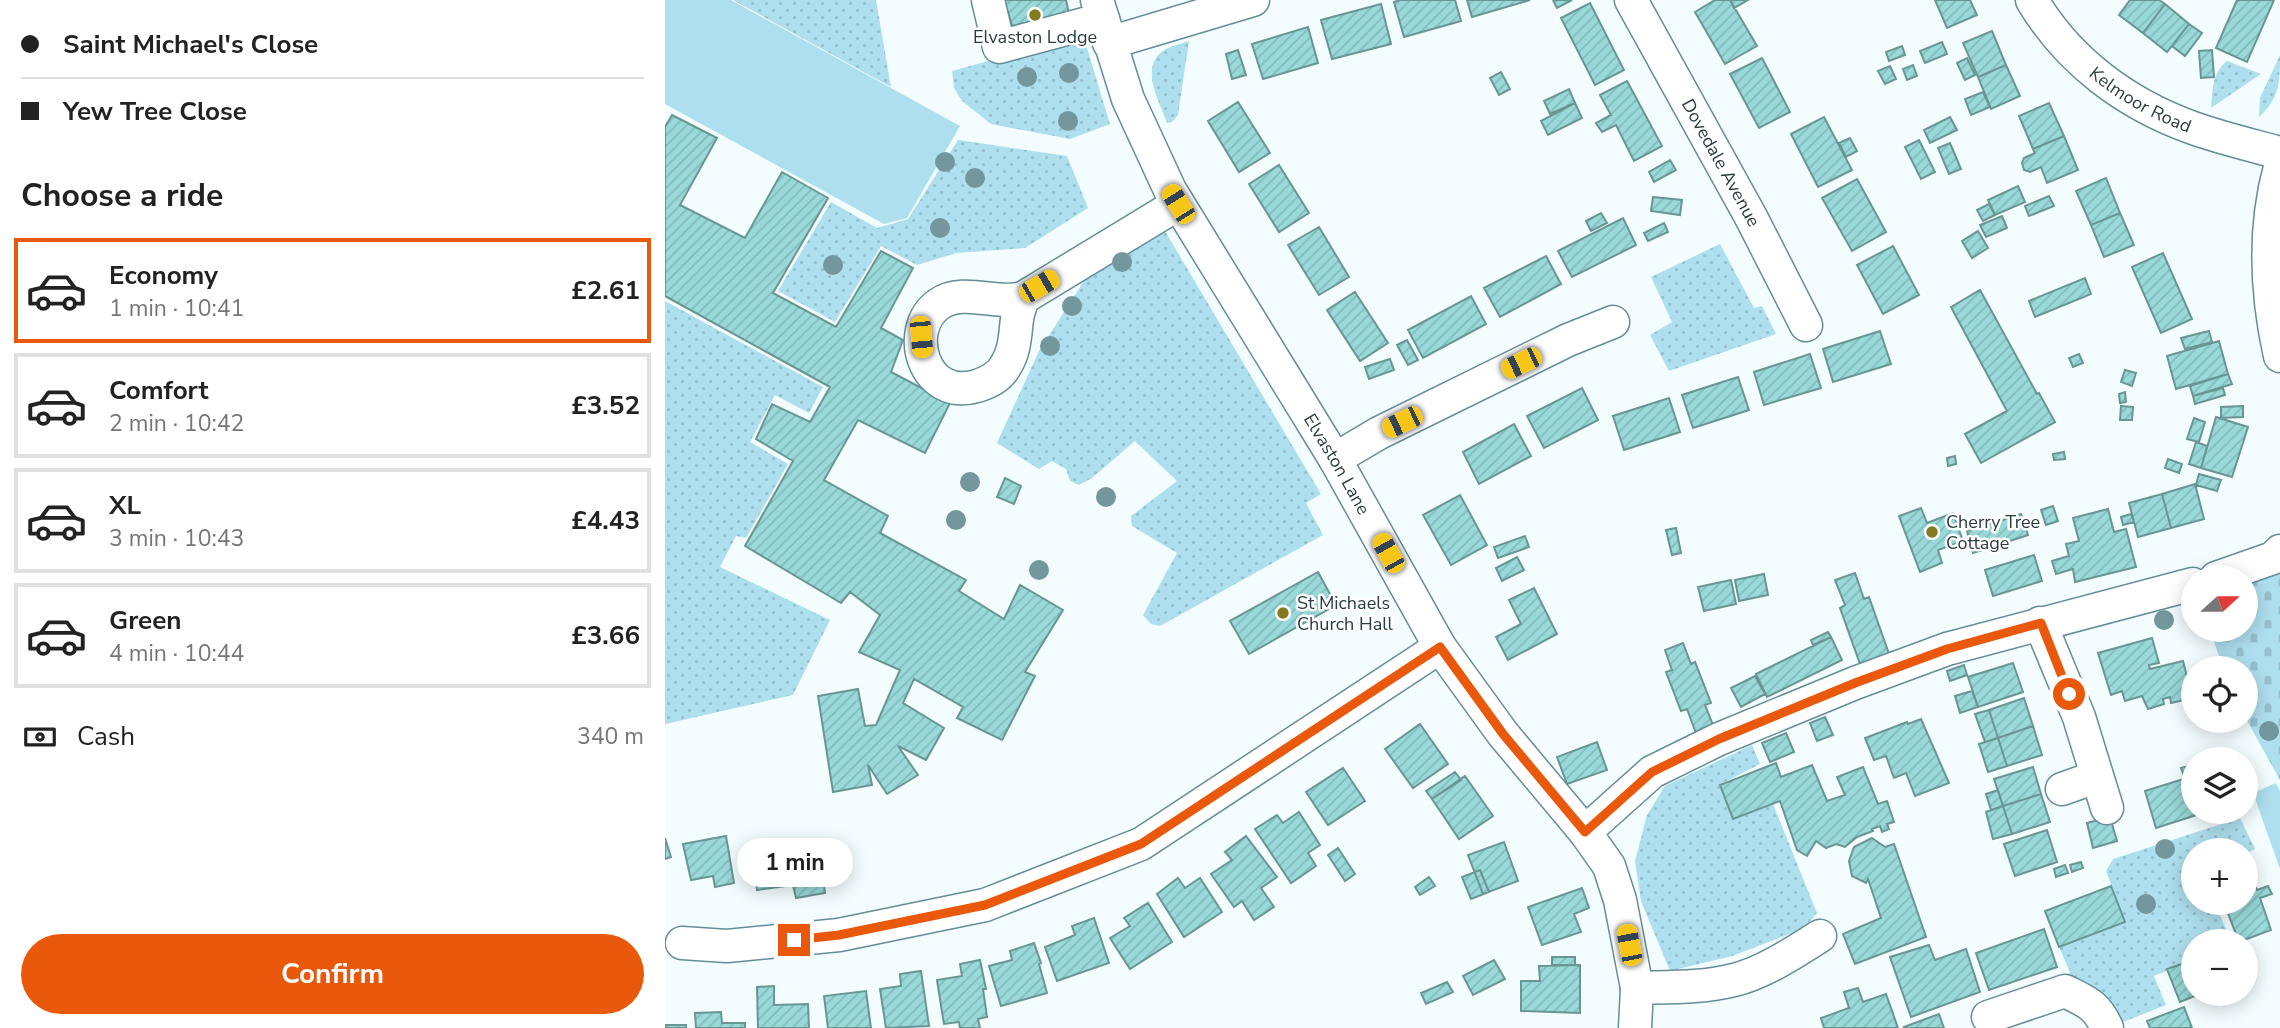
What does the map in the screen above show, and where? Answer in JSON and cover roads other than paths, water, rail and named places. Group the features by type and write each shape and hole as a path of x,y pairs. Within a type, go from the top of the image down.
{"street":[{"path":"988,0 999,47 1103,21 1253,0"},
{"name":"Dovedale Avenue","path":"1631,0 1752,219 1807,325"},
{"name":"Kelmoor Road","path":"2032,0 2067,46 2096,75 2116,89 2185,125 2280,153"},
{"name":"Elvaston Lane","path":"1103,21 1128,99 1147,144 1178,204 1335,459 1440,647 1503,734 1585,832 1609,866 1621,900 1637,988 1636,1028"},
{"path":"2280,167 2271,203 2268,281 2280,356"},
{"path":"1023,298 1178,204"},
{"path":"1335,459 1379,433 1568,340 1613,322"},
{"path":"2253,565 2273,558 2280,551"},
{"path":"1585,832 1652,772 1719,739 1855,683 1934,653 2181,587"},
{"path":"2041,623 2079,717 2107,808"},
{"path":"682,943 727,946 839,935 985,905 1129,849 1153,836 1440,647"},
{"path":"2062,789 2097,778"},
{"path":"1637,988 1702,986 1737,980 1787,957 1820,936"},
{"path":"1988,1017 2065,991 2094,1005 2107,1028"}],"place":[{"name":"Elvaston Lodge","path":"1035,15"},
{"name":"Cherry Tree Cottage","path":"1932,532"},
{"name":"St Michaels Church Hall","path":"1283,613"}]}
